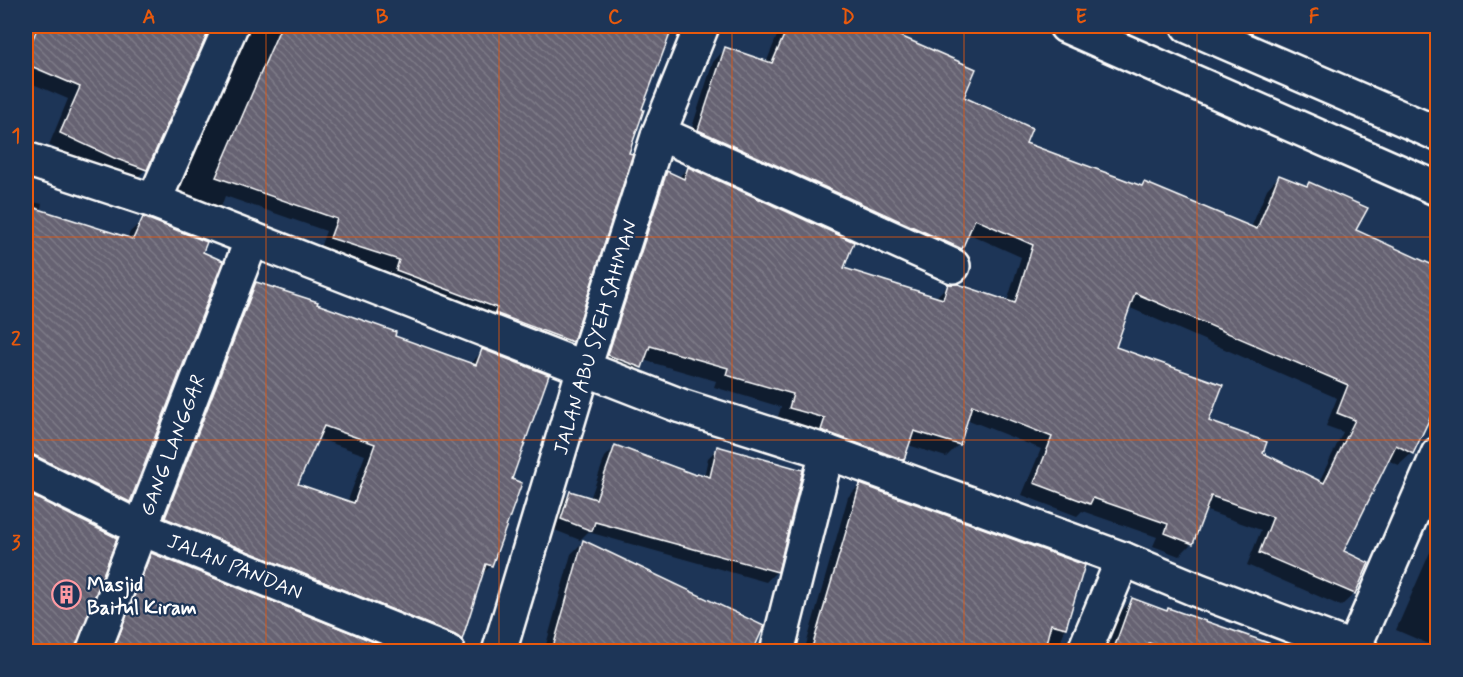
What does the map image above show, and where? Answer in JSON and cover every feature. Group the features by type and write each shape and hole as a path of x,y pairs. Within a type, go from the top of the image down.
{"street":[{"path":"154,201 231,26"},
{"name":"JALAN ABU SYEH SAHMAN","path":"499,651 584,368 659,133 702,26"},
{"path":"1066,26 1437,189"},
{"path":"1188,26 1437,134"},
{"path":"659,133 953,267"},
{"path":"26,159 154,201 681,405 827,452 1123,559 1356,650 1437,454"},
{"name":"GANG LANGGAR","path":"93,651 252,238"},
{"path":"777,651 827,452"},
{"name":"JALAN PANDAN","path":"26,472 140,528 448,651"},
{"path":"1084,651 1123,559"}],"building":[{"path":"38,26 211,26 147,170 114,158 60,133 80,87 26,64 26,56"},
{"path":"281,26 673,26 642,109 644,110 629,153 633,154 573,342 495,313 497,308 396,270 399,260 330,238 337,219 216,177"},
{"path":"788,26 902,26 898,35 976,69 964,97 1032,128 1026,143 1142,186 1144,182 1257,229 1279,175 1307,186 1309,182 1368,208 1356,230 1437,267 1437,403 1413,454 1396,445 1344,551 1369,563 1355,594 1259,553 1273,517 1211,496 1193,544 1165,533 1168,524 1093,498 1090,504 1034,483 1052,437 972,405 960,445 914,431 904,460 821,430 825,418 789,408 793,394 726,375 728,368 650,346 642,368 608,355 667,171 684,179 688,167 854,242 844,268 943,299 948,284 958,284 1015,303 1033,245 975,219 962,249 698,130 725,47 772,63","holes":["1135,293 1348,385 1337,413 1355,420 1324,483 1263,453 1267,442 1209,421 1223,385 1116,347"]},
{"path":"26,205 133,239 143,217 207,242 203,252 223,261 130,502 26,453"},
{"path":"256,282 318,302 317,304 396,332 395,336 476,365 482,349 549,375 512,479 522,483 492,566 486,564 462,640 455,635 165,518","holes":["324,426 375,444 354,503 298,484"]},
{"path":"615,445 696,475 697,473 710,477 717,446 803,470 778,572 595,522 592,531 561,519 570,491 596,499"},
{"path":"860,484 1085,565 1066,628 1051,624 1044,651 811,651"},
{"name":"Masjid Baitul Kiram","path":"26,493 117,538 75,651 26,651"},
{"path":"583,540 764,626 753,651 552,651"},
{"path":"151,553 397,651 113,651"},
{"path":"1132,598 1167,611 1168,608 1280,647 1279,651 1173,651 1149,643 1146,651 1113,651"}],"place":[{"name":"Masjid Baitul Kiram","path":"66,595"}]}
